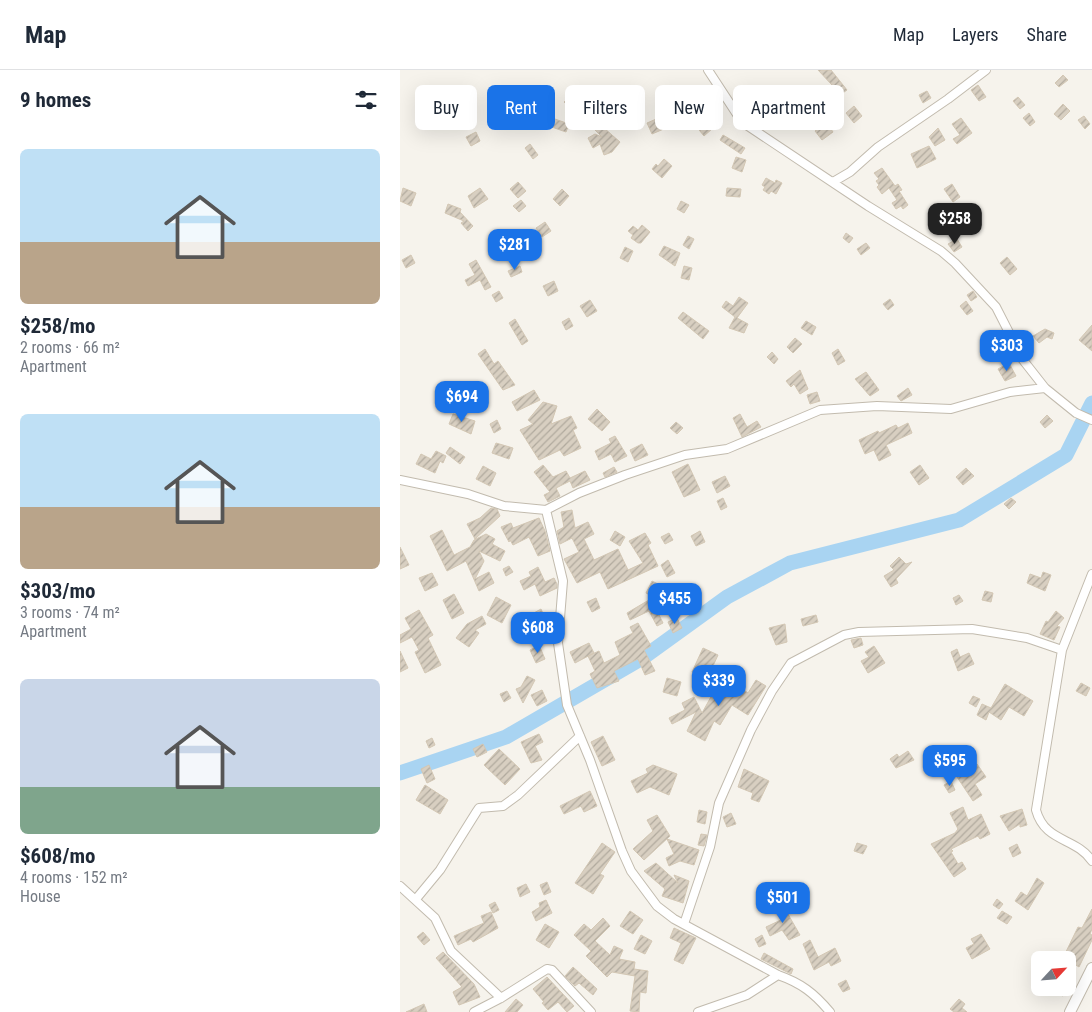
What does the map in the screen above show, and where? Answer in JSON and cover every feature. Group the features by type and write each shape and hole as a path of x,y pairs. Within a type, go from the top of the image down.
{"street":[{"path":"708,70 742,122 941,251 996,307 1023,360 1045,388 1076,413 1092,420"},
{"path":"833,182 850,172 878,147 948,99 986,70"},
{"path":"400,480 468,494 504,506 546,510 579,493 625,475 684,454 727,449 820,410 877,406 951,409 1010,392 1045,388"},
{"path":"546,510 562,575 558,643 565,694 631,871 657,906 684,924 778,975 810,990 830,1012"},
{"path":"1092,574 1062,650 1036,810 1042,827 1079,850 1092,861"},
{"path":"684,924 710,848 719,803 729,776 772,691 791,663 844,635 859,632 972,629 1027,638 1062,650"},
{"path":"416,899 440,870 479,808 503,806 518,795 580,736"},
{"path":"400,886 435,918 450,951 501,998"},
{"path":"1070,1012 1092,968"},
{"path":"474,1012 549,969 591,1012"},
{"path":"698,1012 747,995 778,975"}],"building":[{"path":"818,70 831,70 843,85 832,85"},
{"path":"1063,75 1068,80 1059,87 1055,83"},
{"path":"978,85 986,97 979,101 971,90"},
{"path":"927,91 931,98 923,103 919,95"},
{"path":"1018,97 1025,105 1020,109 1013,101"},
{"path":"1063,104 1070,111 1061,120 1054,114"},
{"path":"854,106 862,116 854,123 846,113"},
{"path":"1029,113 1035,122 1030,126 1023,118"},
{"path":"1084,116 1090,124 1085,129 1078,120"},
{"path":"961,118 972,133 957,144 953,139 960,135 952,124"},
{"path":"555,119 565,123 566,132 555,128"},
{"path":"655,120 655,130 661,130 652,134 647,123"},
{"path":"938,128 945,140 935,146 929,137"},
{"path":"595,130 606,130 620,142 612,152 604,155 600,144 593,148 588,138 595,134 602,137"},
{"path":"699,130 711,130 704,136"},
{"path":"832,130 833,132 822,140 815,131"},
{"path":"476,132 480,141 471,146 466,137"},
{"path":"723,135 745,148 741,154 720,140"},
{"path":"530,144 538,155 533,159 525,148"},
{"path":"929,146 936,159 917,168 911,154"},
{"path":"736,157 746,160 742,172 732,168"},
{"path":"664,159 672,166 662,178 652,169 656,164 658,166"},
{"path":"882,168 895,186 898,184 902,190 899,191 908,205 903,209 901,206 896,209 892,203 897,200 889,188 882,194 877,187 879,185 876,181 879,179 874,173"},
{"path":"766,178 775,183 776,180 782,183 776,194 771,191 769,194 763,190 765,187 762,185"},
{"path":"518,182 526,191 518,198 510,189"},
{"path":"952,184 960,197 953,202 944,189"},
{"path":"403,188 416,193 411,206 400,201"},
{"path":"480,188 488,199 474,208 468,196"},
{"path":"727,188 741,189 740,197 726,196"},
{"path":"562,189 569,196 560,206 553,199"},
{"path":"521,200 526,206 519,212 513,206"},
{"path":"681,201 689,205 684,213 677,209"},
{"path":"448,204 461,209 460,212 473,226 468,231 461,223 464,221 445,213"},
{"path":"545,222 551,231 542,237 536,228"},
{"path":"642,225 650,232 641,243 638,243 631,238 633,235 628,231 633,226 638,230"},
{"path":"846,233 853,238 849,243 843,238"},
{"path":"688,236 694,239 689,249 683,245"},
{"path":"957,239 962,247 954,252 948,244"},
{"path":"866,243 870,248 861,255 857,249"},
{"path":"664,246 680,253 675,266 659,255"},
{"path":"625,247 633,251 628,262 620,258"},
{"path":"411,255 415,263 406,268 402,260"},
{"path":"1007,257 1017,269 1010,275 1000,263"},
{"path":"476,260 491,287 485,290 480,280 468,286 465,280 475,275 469,264"},
{"path":"520,266 522,272 511,277 508,271"},
{"path":"684,266 692,268 689,280 681,278"},
{"path":"554,281 558,291 548,296 543,286"},
{"path":"499,291 503,298 496,302 492,295"},
{"path":"973,291 977,297 971,301 967,295"},
{"path":"739,297 748,303 737,318 748,324 744,333 729,328 735,317 722,307 726,301 733,306"},
{"path":"890,299 894,305 888,310 883,304"},
{"path":"590,300 597,311 587,317 580,306"},
{"path":"966,301 973,311 967,315 960,306"},
{"path":"683,312 709,331 703,339 678,318"},
{"path":"569,318 573,326 566,330 562,322"},
{"path":"515,319 528,341 522,345 509,323"},
{"path":"806,321 816,327 812,335 801,328"},
{"path":"1092,325 1092,351 1079,340"},
{"path":"1045,329 1054,333 1052,339 1047,337 1039,343 1033,336"},
{"path":"795,338 802,344 793,353 787,347"},
{"path":"485,349 494,364 498,361 515,385 503,390 478,354"},
{"path":"838,349 845,361 838,365 832,353"},
{"path":"772,352 778,359 774,364 767,357"},
{"path":"1009,363 1016,376 1005,381 998,369"},
{"path":"800,370 808,389 800,394 794,384 791,387 786,381"},
{"path":"866,372 879,390 870,396 855,379"},
{"path":"908,388 912,395 901,401 897,396"},
{"path":"534,390 540,400 517,411 512,402"},
{"path":"817,392 820,401 810,404 807,395"},
{"path":"543,402 557,406 551,424 571,416 577,428 573,430 581,448 564,456 560,450 539,460 520,430 533,424 528,420"},
{"path":"597,409 610,422 602,431 588,419"},
{"path":"453,414 475,421 471,434 449,424"},
{"path":"740,414 747,427 757,421 761,427 742,437 733,418"},
{"path":"1047,415 1053,421 1045,428 1040,422"},
{"path":"497,420 501,429 494,433 490,424"},
{"path":"676,422 683,428 677,434 670,428"},
{"path":"908,423 912,433 886,445 891,455 879,461 874,450 865,454 859,440 878,431 879,433 896,425 898,428"},
{"path":"615,436 627,456 615,462 611,454 599,460 595,451 611,443 609,439"},
{"path":"496,443 513,448 509,459 492,453"},
{"path":"642,444 648,455 635,461 630,450"},
{"path":"450,447 465,457 460,464 446,453"},
{"path":"436,451 446,456 443,463 440,461 435,473 416,464 421,454 431,459"},
{"path":"688,464 700,490 684,497 672,472"},
{"path":"543,465 553,477 566,471 570,478 585,471 590,480 573,488 570,481 556,488 560,496 548,502 544,495 550,492 534,472"},
{"path":"920,465 929,478 919,485 910,472"},
{"path":"483,466 496,473 490,486 476,479"},
{"path":"614,467 617,472 605,477 603,473"},
{"path":"966,468 974,476 963,485 956,477"},
{"path":"725,476 730,486 717,493 712,482"},
{"path":"723,498 727,507 721,510 717,501"},
{"path":"1011,498 1016,502 1009,509 1004,504"},
{"path":"491,508 497,509 500,516 475,539 467,524 480,518"},
{"path":"572,510 575,528 588,522 594,534 584,539 594,560 618,549 628,570 643,563 629,541 645,533 651,543 648,545 658,566 608,589 600,572 577,583 564,559 579,552 572,538 560,544 557,531 564,527 561,512"},
{"path":"539,518 545,531 550,551 538,556 529,537 513,545 510,540 509,542 501,527 511,523 513,528"},
{"path":"442,530 454,555 470,547 474,540 486,534 495,539 492,544 505,551 500,561 479,551 484,561 475,579 489,572 494,583 479,591 466,561 447,571 430,536"},
{"path":"615,531 625,537 620,546 610,540"},
{"path":"700,531 705,542 696,546 691,536"},
{"path":"669,533 673,540 665,544 661,537"},
{"path":"400,547 409,565 400,569"},
{"path":"899,557 906,564 912,562 896,579 898,583 891,587 884,576 894,570 890,566"},
{"path":"668,560 675,573 667,577 661,565"},
{"path":"509,566 513,572 506,576 503,569"},
{"path":"538,567 545,582 554,578 557,584 557,588 540,596 535,584 524,590 520,581 531,576 529,572"},
{"path":"1043,572 1051,575 1045,591 1027,583 1030,574 1041,578"},
{"path":"432,573 438,585 425,591 419,578"},
{"path":"652,581 666,588 655,607 663,623 657,626 649,611 630,620 627,613 654,597 646,593"},
{"path":"985,591 993,593 991,602 982,600"},
{"path":"454,594 464,613 452,619 443,600"},
{"path":"959,595 963,601 956,605 953,598"},
{"path":"496,597 511,605 502,623 487,615"},
{"path":"596,598 600,608 592,612 587,602"},
{"path":"681,600 684,607 677,611 673,604"},
{"path":"541,609 548,624 544,626 547,632 541,636 538,631 519,640 512,627 533,617 532,614"},
{"path":"419,610 433,635 428,638 441,665 425,673 415,652 419,650 412,637 400,643 400,635 411,629 405,618"},
{"path":"1056,611 1064,618 1057,626 1060,627 1054,640 1040,634 1046,621 1048,622"},
{"path":"816,615 818,622 803,626 801,619"},
{"path":"482,616 486,624 475,630 479,633 469,647 456,638 467,624"},
{"path":"677,618 682,628 673,633 668,622"},
{"path":"638,623 651,646 644,650 655,671 645,675 638,659 614,671 619,681 597,688 590,674 595,671 588,656 599,651 604,663 620,655 615,642 633,633 630,627"},
{"path":"785,624 787,642 776,645 769,628"},
{"path":"861,638 863,645 854,648 851,640"},
{"path":"589,643 594,653 575,663 570,652"},
{"path":"539,645 545,659 536,663 530,650"},
{"path":"874,646 885,663 868,673 861,661 869,657 865,652"},
{"path":"703,648 718,655 707,679 692,672"},
{"path":"957,649 960,657 969,653 974,664 958,671 951,652"},
{"path":"400,651 408,668 400,672"},
{"path":"527,676 535,680 523,703 516,689 521,687"},
{"path":"667,678 681,682 677,696 663,692"},
{"path":"727,678 748,693 756,680 766,686 748,715 732,705 720,725 714,721 705,741 687,731 696,712 672,724 669,718 685,710 682,703 694,697 702,713 712,695 715,696"},
{"path":"1081,683 1090,688 1086,696 1076,691"},
{"path":"1005,684 1033,701 1024,716 1009,707 1001,720 989,712 986,720 977,715 982,704 991,708"},
{"path":"542,690 547,701 537,706 531,695"},
{"path":"507,691 511,698 504,702 500,694"},
{"path":"973,696 980,699 976,707 969,703"},
{"path":"539,734 543,742 535,746 542,760 531,763 521,742"},
{"path":"603,736 615,760 602,766 591,742"},
{"path":"432,738 435,745 429,748 426,741"},
{"path":"483,744 487,752 477,757 473,749"},
{"path":"959,747 967,756 959,763 951,754"},
{"path":"499,749 520,769 505,785 484,765"},
{"path":"908,751 914,760 896,768 890,759 897,754 899,757"},
{"path":"977,764 986,777 975,784 982,795 973,801 957,777"},
{"path":"429,765 435,779 427,783 421,769"},
{"path":"653,765 677,774 669,795 650,787 637,793 631,781 648,773 646,769"},
{"path":"744,769 769,781 759,802 751,799 753,793 738,787"},
{"path":"951,781 955,790 949,793 944,785"},
{"path":"425,785 448,800 440,814 416,800"},
{"path":"590,791 597,806 584,812 581,806 564,814 560,806"},
{"path":"963,807 968,820 981,814 990,834 980,839 978,836 951,849 958,864 962,862 966,869 954,877 931,844 955,833 958,829 950,813"},
{"path":"1022,809 1027,825 1020,827 1020,824 1009,831 1000,816"},
{"path":"699,810 707,812 705,824 697,822"},
{"path":"731,813 736,824 727,827 723,817"},
{"path":"657,815 670,836 644,860 633,849 653,831 647,820"},
{"path":"701,834 707,835 704,846 698,845"},
{"path":"667,839 699,850 694,865 680,861 669,866 666,858 674,854"},
{"path":"602,843 615,852 600,874 604,876 593,894 575,883"},
{"path":"857,843 867,846 863,854 854,851"},
{"path":"1017,844 1021,853 1013,857 1009,848"},
{"path":"656,863 678,883 674,875 689,881 683,903 662,896 665,889 644,871"},
{"path":"1037,878 1044,883 1028,910 1015,901 1021,892 1027,896"},
{"path":"547,882 551,892 544,895 540,885"},
{"path":"526,884 530,892 520,897 517,888"},
{"path":"997,899 1003,904 999,909 993,905"},
{"path":"546,900 552,913 536,921 532,912 540,907 539,903"},
{"path":"495,902 499,910 493,913 489,905"},
{"path":"774,902 785,909 800,935 789,940 782,930 770,936 766,927 785,918 770,908"},
{"path":"1092,909 1092,929 1090,934 1092,935 1092,940 1079,967 1076,965 1076,951 1066,951 1078,927 1082,928"},
{"path":"630,911 643,920 633,934 620,926"},
{"path":"1002,911 1012,917 1007,924 997,918"},
{"path":"491,912 498,928 473,942 471,939 458,945 454,936 484,923 481,916"},
{"path":"603,918 610,926 595,941 610,955 614,946 623,950 619,959 635,962 634,969 648,971 646,993 640,992 639,1012 630,1011 635,976 612,972 607,977 586,956 591,951 574,935 584,924 591,930"},
{"path":"545,924 559,932 549,948 536,940"},
{"path":"674,928 696,938 683,964 674,960 681,943 670,938"},
{"path":"423,932 430,940 424,945 417,937"},
{"path":"981,934 990,949 972,959 966,948 974,944 971,939"},
{"path":"641,935 652,941 645,954 634,949"},
{"path":"762,935 766,944 759,947 755,939"},
{"path":"810,940 818,957 835,948 841,961 831,966 829,962 814,970 803,944"},
{"path":"443,952 474,984 480,997 459,1005 453,992 462,987 436,958"},
{"path":"764,953 793,969 791,974 761,959"},
{"path":"573,967 597,989 593,995 579,983 575,986 565,976"},
{"path":"547,977 574,1006 567,1012 558,1002 548,1010 533,989"},
{"path":"846,980 850,989 843,992 838,984"},
{"path":"516,999 523,1005 517,1012 505,1012"},
{"path":"959,999 965,1004 962,1008 967,1012 954,1012 950,1009"},
{"path":"424,1004 427,1012 406,1012"}],"waterway":[{"path":"400,773 506,737 644,657 727,597 790,563 959,520 1066,455 1092,403"}]}
